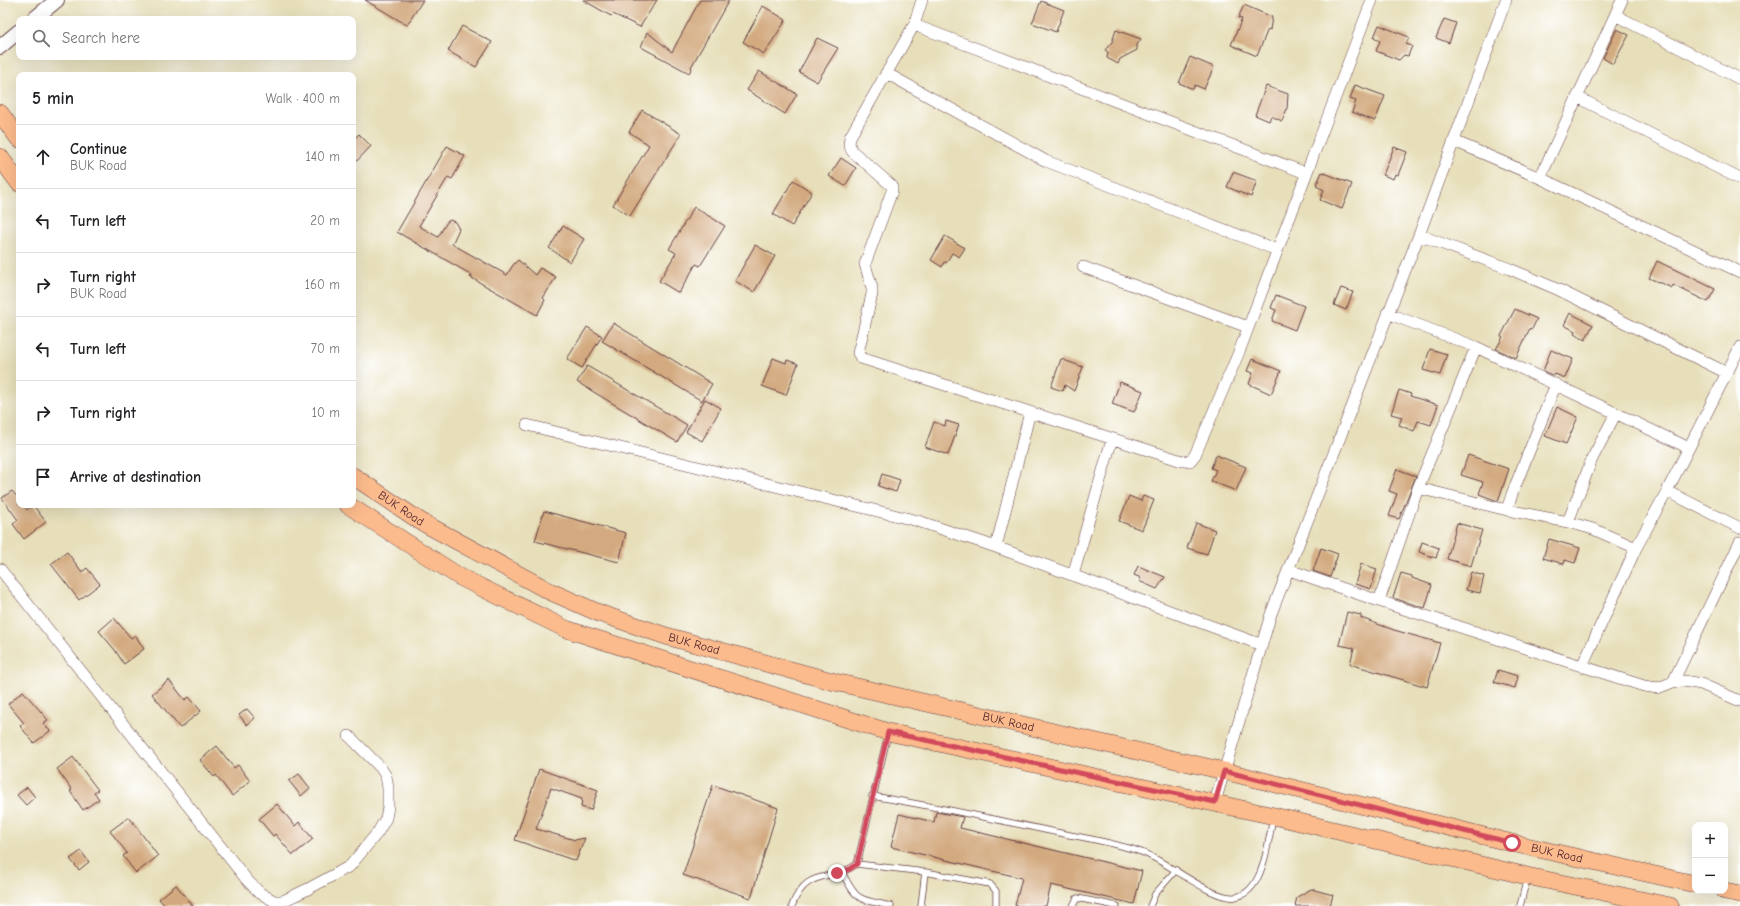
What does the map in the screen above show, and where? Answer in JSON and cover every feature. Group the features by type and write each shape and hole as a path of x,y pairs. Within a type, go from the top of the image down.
{"main road":[{"path":"0,113 16,135"},
{"path":"0,157 16,179"},
{"name":"BUK Road","path":"356,478 420,521 549,591 599,613 666,636 835,682 1224,771 1512,843 1692,883"},
{"name":"BUK Road","path":"353,508 460,577 566,629 888,732 1215,802 1527,876 1670,906"}],"street":[{"path":"922,0 914,25 850,137 848,144 852,150 892,186 892,191 865,264 872,288 872,294 858,353 861,358 1182,461 1190,461 1196,455 1248,327 1372,0"},
{"path":"1215,802 1272,614 1387,313 1419,235 1506,0"},
{"path":"1540,178 1622,0"},
{"path":"38,16 56,1"},
{"path":"1615,14 1740,79"},
{"path":"914,25 1306,172"},
{"path":"0,47 16,34"},
{"path":"886,73 1046,161 1277,250"},
{"path":"1577,97 1740,179"},
{"path":"1454,141 1540,178 1740,272"},
{"path":"1419,235 1510,268 1559,290 1727,373"},
{"path":"1083,267 1248,327"},
{"path":"1387,313 1476,347 1689,448"},
{"path":"1379,601 1418,488 1476,347"},
{"path":"1582,666 1636,548 1667,491 1740,347"},
{"path":"1507,510 1556,384"},
{"path":"996,547 1030,412"},
{"path":"1568,522 1592,459 1616,413"},
{"path":"527,425 918,521 996,547 1262,644"},
{"path":"1073,575 1112,439"},
{"path":"1418,488 1507,510 1568,522 1593,529 1636,548"},
{"path":"1667,491 1740,528"},
{"path":"1673,682 1740,542"},
{"path":"0,569 247,880 260,893 274,900 283,901 350,866 378,832 386,818 388,788 386,776 380,767 349,736"},
{"path":"1289,570 1379,601 1651,687 1658,688 1673,682 1684,681 1701,684 1740,701"}],"lane":[{"path":"792,906 804,885 812,879 842,872 857,864 888,732"},
{"path":"872,796 953,810 1123,845 1151,855 1218,895 1235,897 1252,888 1262,870 1274,816"},
{"path":"857,864 925,872 990,884 996,891 996,906"},
{"path":"1150,906 1155,894 1176,870"},
{"path":"842,872 851,890 860,899 891,906"},
{"path":"921,906 925,872"},
{"path":"1520,906 1527,876"},
{"path":"1073,906 1077,898 1118,906"}],"building":[{"path":"365,0 423,0 407,25"},
{"path":"583,0 657,0 640,27 613,14 611,16"},
{"path":"700,0 729,0 689,73 641,47 647,32 672,52"},
{"path":"1041,1 1064,10 1056,32 1032,23"},
{"path":"1244,5 1272,17 1270,30 1268,29 1257,56 1231,45 1242,19 1238,18"},
{"path":"763,6 786,20 764,54 743,42"},
{"path":"1444,19 1456,23 1449,43 1436,38"},
{"path":"1379,25 1409,37 1406,44 1412,46 1408,56 1404,55 1399,60 1376,51 1380,41 1374,37"},
{"path":"462,26 492,42 476,67 448,51"},
{"path":"1617,29 1629,35 1613,64 1603,58"},
{"path":"1116,30 1141,39 1137,45 1137,50 1120,59 1118,64 1107,58 1108,52 1105,50 1112,42"},
{"path":"817,38 838,48 817,82 799,72"},
{"path":"1190,57 1214,67 1204,89 1195,85 1193,89 1179,83"},
{"path":"759,71 797,94 785,114 747,90"},
{"path":"1355,85 1385,96 1375,121 1352,112 1356,101 1350,99"},
{"path":"1266,86 1288,94 1287,109 1282,121 1271,116 1269,121 1255,115"},
{"path":"642,110 681,134 630,216 613,205 649,145 629,132"},
{"path":"359,134 371,146 356,162 356,137"},
{"path":"447,146 465,156 452,179 448,177 419,226 438,237 447,222 450,220 455,222 459,229 452,244 507,275 518,260 535,275 540,268 556,277 543,298 545,300 537,315 470,277 472,275 397,232"},
{"path":"1394,147 1407,152 1398,175 1395,174 1393,179 1383,175"},
{"path":"841,158 856,168 845,186 829,176"},
{"path":"1233,172 1257,181 1251,197 1227,187"},
{"path":"1322,172 1352,184 1342,209 1320,200 1324,190 1316,186"},
{"path":"793,180 812,192 792,226 773,214"},
{"path":"694,207 725,226 700,266 696,264 679,293 659,281 676,253 669,249"},
{"path":"563,226 584,239 570,262 549,248"},
{"path":"945,236 965,248 959,257 952,253 946,263 944,262 942,267 931,260"},
{"path":"755,245 775,256 754,292 735,281"},
{"path":"1657,261 1715,289 1708,302 1673,285 1672,288 1649,278"},
{"path":"1341,288 1353,292 1346,310 1334,305"},
{"path":"1276,295 1304,306 1295,330 1272,321 1276,310 1271,308"},
{"path":"1515,309 1537,319 1532,329 1530,328 1516,358 1496,349"},
{"path":"1570,313 1593,325 1585,340 1574,334 1575,331 1564,325"},
{"path":"613,323 712,384 702,401 602,341"},
{"path":"587,327 602,336 582,368 567,359"},
{"path":"1430,349 1447,354 1440,375 1423,370"},
{"path":"1551,350 1573,359 1565,378 1555,374 1554,376 1543,371"},
{"path":"773,358 786,363 787,360 798,364 786,395 762,386"},
{"path":"1061,359 1083,367 1074,391 1065,385 1063,391 1051,387"},
{"path":"1252,359 1281,371 1271,394 1249,384 1253,373 1247,371"},
{"path":"587,366 687,425 677,442 577,382"},
{"path":"1120,382 1143,391 1134,412 1112,404"},
{"path":"1399,390 1411,394 1410,396 1438,405 1431,425 1418,421 1414,431 1399,425 1402,417 1391,414"},
{"path":"705,399 721,408 702,441 686,432"},
{"path":"1557,407 1578,417 1566,444 1545,436"},
{"path":"946,421 959,425 948,455 925,447 934,422 945,426"},
{"path":"1216,455 1246,467 1236,491 1211,481 1216,470 1211,468"},
{"path":"1468,455 1509,469 1498,501 1479,494 1483,482 1461,475"},
{"path":"1397,469 1416,476 1399,519 1389,516 1397,494 1389,491"},
{"path":"882,474 900,480 896,492 878,486"},
{"path":"12,491 16,496 16,508 25,508 27,510 29,508 35,508 46,522 24,539 13,524 18,520 2,498"},
{"path":"1129,496 1141,501 1143,496 1154,500 1142,530 1119,521"},
{"path":"544,511 626,533 619,562 535,541"},
{"path":"1196,523 1215,530 1207,554 1187,548"},
{"path":"1457,523 1482,530 1471,566 1447,559"},
{"path":"1549,539 1580,548 1575,563 1565,560 1564,564 1543,558"},
{"path":"1422,542 1439,548 1436,558 1419,552"},
{"path":"1321,548 1338,554 1330,577 1313,571"},
{"path":"67,552 82,572 87,568 100,584 79,600 51,564"},
{"path":"1361,564 1377,569 1371,589 1355,584"},
{"path":"1138,566 1165,577 1157,589 1139,581 1141,578 1134,575"},
{"path":"1471,572 1484,576 1480,593 1466,590"},
{"path":"1401,573 1432,585 1425,608 1393,598"},
{"path":"1347,612 1361,615 1361,618 1394,630 1440,643 1427,687 1350,664 1354,648 1339,645"},
{"path":"114,618 131,638 135,635 144,649 124,664 115,650 99,631"},
{"path":"1498,670 1518,676 1515,688 1494,682"},
{"path":"169,680 185,700 189,697 201,711 180,728 152,694"},
{"path":"23,691 48,720 43,723 50,731 34,743 20,726 24,723 8,704"},
{"path":"247,709 255,718 247,725 239,715"},
{"path":"217,746 234,768 238,765 250,781 232,796 216,775 214,777 200,760"},
{"path":"73,757 98,790 94,792 99,799 83,810 70,791 72,790 57,769"},
{"path":"539,769 598,790 591,810 581,807 582,799 551,788 536,829 575,840 585,838 576,861 515,840"},
{"path":"299,774 310,788 301,796 289,781"},
{"path":"713,785 778,808 751,898 683,875"},
{"path":"27,787 35,797 26,805 17,795"},
{"path":"277,804 295,826 299,822 313,839 293,855 275,834 273,836 259,819"},
{"path":"936,812 963,817 960,828 1142,871 1134,904 1051,885 1046,906 1015,906 1022,878 891,847 899,814 934,822"},
{"path":"129,817 158,856 136,873 123,856 127,853 110,831"},
{"path":"81,851 89,862 79,870 70,859"},
{"path":"176,885 193,906 165,906 159,899"},
{"path":"1311,889 1333,895 1330,906 1295,906 1297,897"}],"route":[{"path":"837,873 850,869 857,864 888,732 1054,766 1215,802 1224,771 1512,843"}]}
